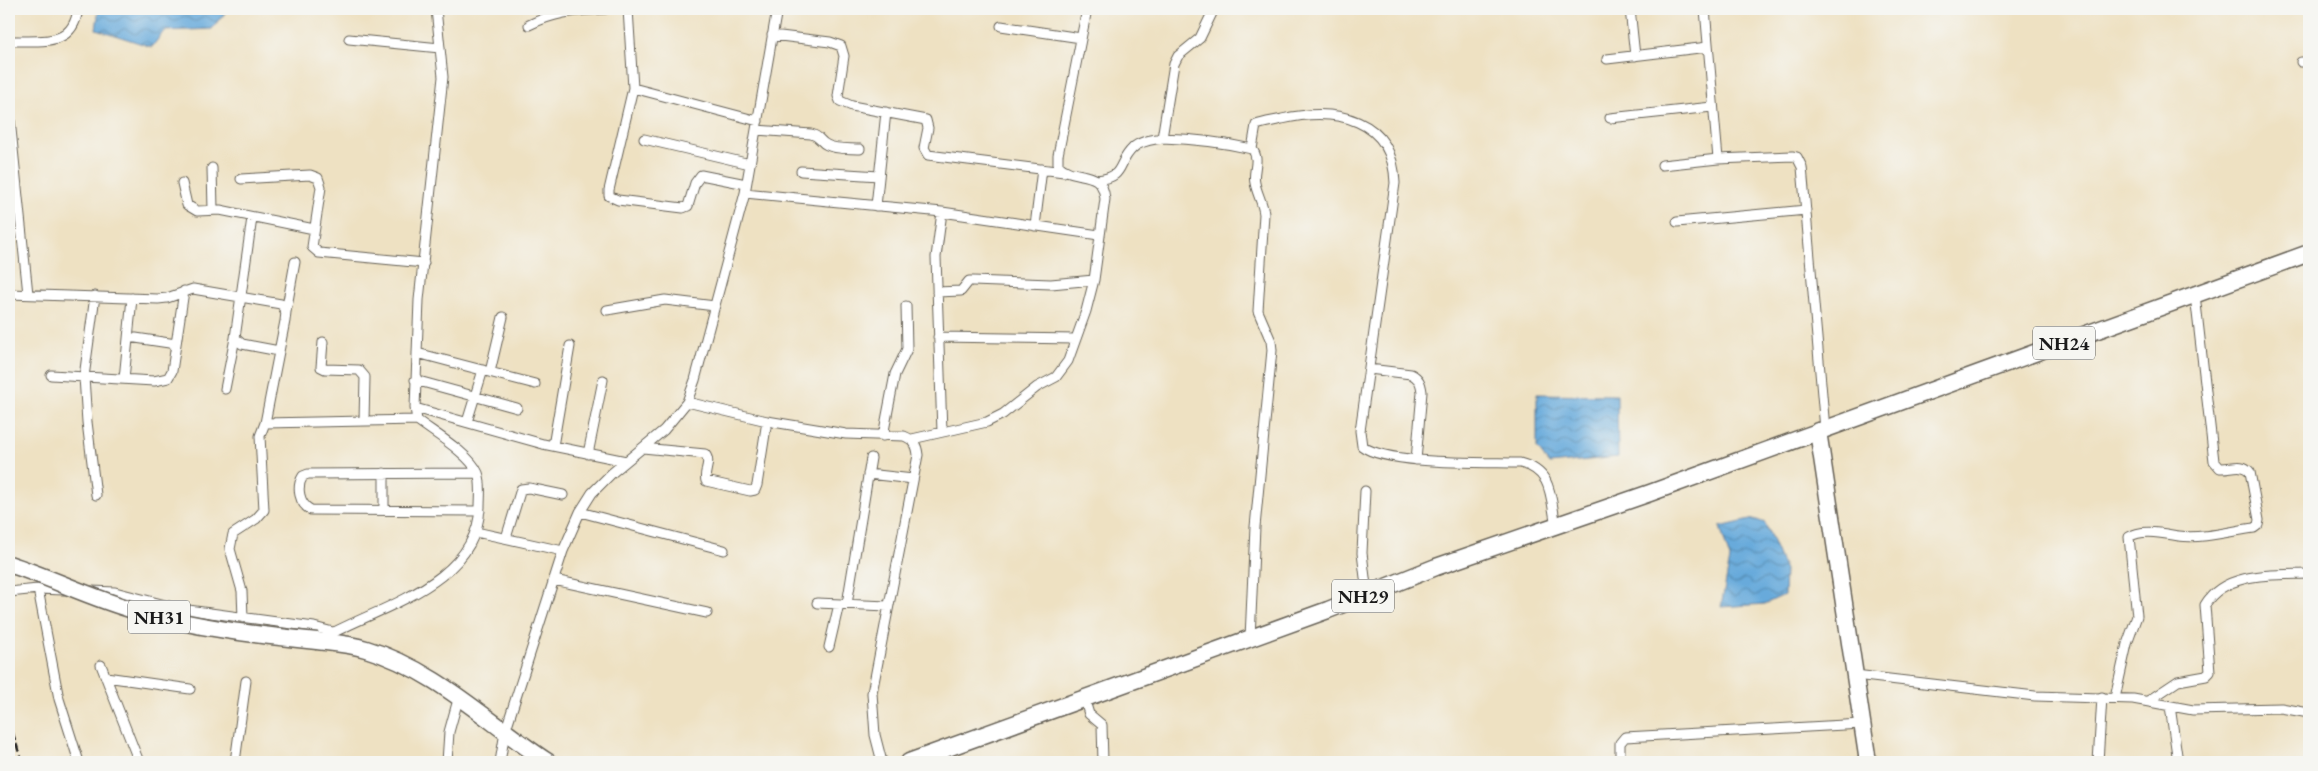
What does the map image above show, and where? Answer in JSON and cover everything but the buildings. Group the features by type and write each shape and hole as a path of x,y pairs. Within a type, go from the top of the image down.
{"highway":[{"name":"NH24","path":"1821,430 2309,253"},
{"name":"NH29","path":"908,762 1250,638 1436,567 1556,526 1821,430"},
{"path":"1821,430 1868,762"},
{"name":"NH31","path":"9,564 84,593 173,621 265,636 366,648 432,678 548,762"}],"street":[{"path":"9,41 46,40 69,34 74,27 78,9"},
{"path":"417,420 415,408 416,353 443,77 436,9"},
{"path":"529,24 557,13 606,9"},
{"path":"628,9 633,88 609,196 618,200 683,208 688,206 695,183 701,175 745,189 876,206 942,212 1099,235"},
{"path":"500,762 505,732 563,551 580,512 592,493 626,461 664,430 687,402 716,306 745,189 777,9"},
{"path":"1064,172 1058,165 1058,155 1087,9"},
{"path":"1162,138 1174,64 1178,56 1200,38 1214,9"},
{"path":"1630,9 1635,56"},
{"path":"1705,9 1718,159"},
{"path":"1001,26 1081,38"},
{"path":"687,402 767,421 846,434 904,436 912,439 987,422 1003,414 1036,387 1056,377 1068,361 1083,323 1094,280 1105,199 1104,188 1097,180 1088,176 1064,172 928,155 924,148 928,124 926,120 845,105 840,101 838,96 844,56 840,46 830,42 772,35"},
{"path":"349,39 440,48"},
{"path":"1607,59 1708,47"},
{"path":"633,88 757,125 811,134 820,137 826,145 831,147 860,149"},
{"path":"1610,118 1712,107"},
{"path":"9,110 28,294"},
{"path":"876,206 886,112"},
{"path":"1250,638 1255,526 1272,350 1271,341 1258,311 1264,214 1262,202 1254,182 1257,158 1252,148 1256,125 1313,114 1342,117 1365,125 1384,142 1395,167 1393,204 1360,431 1362,446 1381,453 1416,460 1520,463 1531,466 1540,471 1547,482 1556,526"},
{"path":"1097,180 1110,179 1116,175 1128,154 1140,143 1162,138 1202,139 1252,148"},
{"path":"644,139 750,164"},
{"path":"1662,165 1718,159 1797,157 1802,167 1806,210 1821,430"},
{"path":"212,168 213,210"},
{"path":"1035,226 1042,169"},
{"path":"801,171 879,176"},
{"path":"241,179 315,176 320,182 321,187 312,247 319,253 424,263"},
{"path":"182,183 187,205 197,211 213,210 314,229"},
{"path":"1677,222 1806,210"},
{"path":"942,212 936,257 942,432"},
{"path":"226,389 252,218"},
{"path":"243,618 242,590 230,549 234,534 256,519 264,510 260,436 265,423 295,262"},
{"path":"937,292 961,290 969,281 1051,284 1094,280"},
{"path":"9,294 167,298 184,291 203,290 281,304 286,312"},
{"path":"51,375 154,381 168,378 172,371 184,291"},
{"path":"2115,698 2126,644 2137,616 2129,537 2158,532 2185,537 2202,535 2254,528 2258,525 2259,520 2252,478 2247,468 2241,466 2220,468 2214,461 2195,295"},
{"path":"95,296 84,377 96,495"},
{"path":"124,379 132,298"},
{"path":"607,310 665,300 716,306"},
{"path":"883,436 895,374 907,349 906,306"},
{"path":"467,422 503,317"},
{"path":"129,337 176,344"},
{"path":"938,337 1076,338"},
{"path":"234,338 242,344 279,351"},
{"path":"323,342 321,367 325,369 359,370 363,372 365,377 364,422"},
{"path":"553,446 570,346"},
{"path":"416,353 536,384"},
{"path":"1369,369 1411,374 1417,377 1420,382 1422,392 1416,460"},
{"path":"415,380 517,408"},
{"path":"588,454 603,380"},
{"path":"415,408 553,446 626,461"},
{"path":"265,423 417,420 466,457 478,473 480,511 476,532 468,549 438,579 420,591 317,641"},
{"path":"643,448 705,454 708,462 704,478 706,481 750,491 754,490 756,485 767,421"},
{"path":"882,762 874,728 872,694 918,455 917,446 912,439"},
{"path":"829,647 843,604 871,458"},
{"path":"384,473 384,510"},
{"path":"478,473 308,474 303,476 299,487 302,502 311,510 480,511"},
{"path":"868,474 913,479"},
{"path":"506,538 521,490 529,488 563,495"},
{"path":"1365,492 1362,553 1367,594"},
{"path":"580,512 724,550"},
{"path":"476,532 563,551"},
{"path":"2148,701 2178,681 2206,676 2210,672 2204,612 2209,598 2219,589 2243,579 2309,574"},
{"path":"554,580 707,613"},
{"path":"38,588 59,699 79,762"},
{"path":"9,592 38,588 115,592 182,610 314,627 333,632"},
{"path":"817,603 888,606"},
{"path":"101,665 140,762"},
{"path":"1855,675 2034,696 2102,697 2148,701 2193,710 2281,708 2309,713"},
{"path":"106,677 190,689"},
{"path":"235,762 246,681"},
{"path":"447,762 449,732 459,696"},
{"path":"2098,762 2102,697"},
{"path":"1084,698 1089,714 1102,725 1103,762"},
{"path":"2170,706 2178,762"},
{"path":"1620,762 1620,743 1625,737 1862,724"}],"water":[{"path":"99,9 225,9 225,13 212,29 164,31 152,47 96,29"},
{"path":"1537,394 1617,395 1618,457 1549,464 1537,448"},
{"path":"1754,519 1765,523 1785,570 1784,595 1765,604 1721,607 1730,559 1720,527"}],"railway":[{"path":"9,721 22,762"}]}
